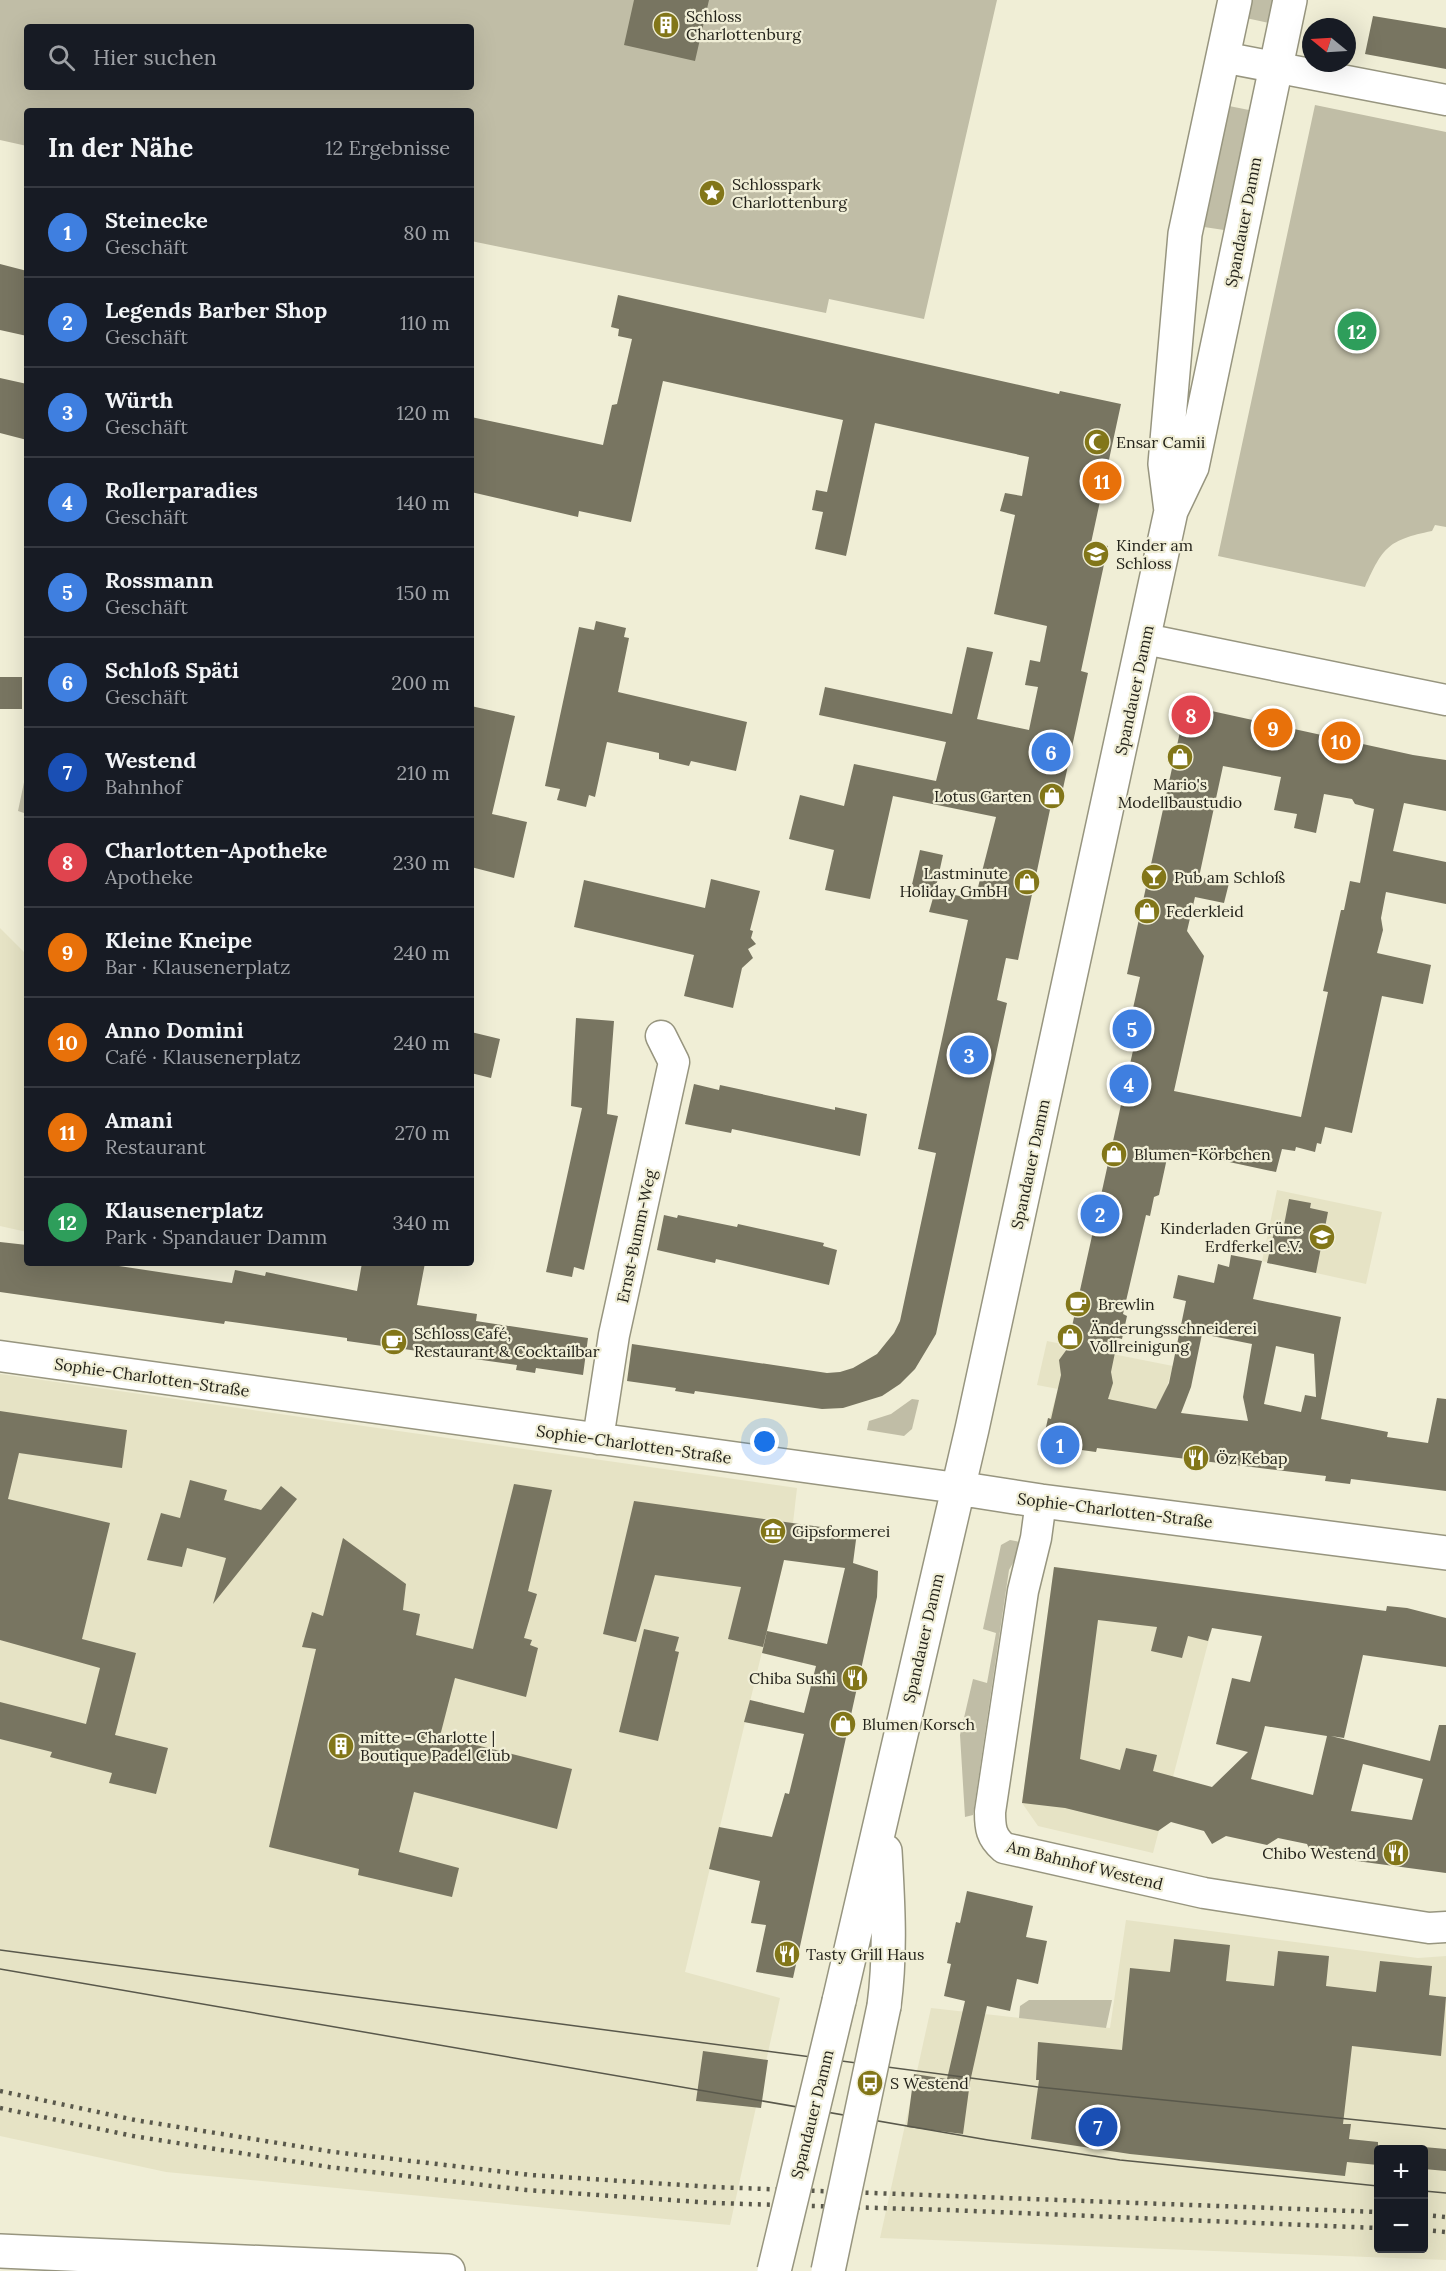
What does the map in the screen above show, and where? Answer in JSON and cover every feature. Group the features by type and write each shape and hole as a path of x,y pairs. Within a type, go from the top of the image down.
{"main road":[{"name":"Spandauer Damm","path":"1171,511 1165,464 1178,294 1192,195 1234,0"},
{"name":"Spandauer Damm","path":"774,2271 883,1817 1145,639 1171,511 1192,467 1290,0"},
{"name":"Sophie-Charlotten-Straße","path":"957,1488 1041,1502 1446,1553"},
{"name":"Spandauer Damm","path":"828,2271 884,2006 888,1975 889,1927 883,1817"},
{"path":"0,2251 448,2271"}],"street":[{"path":"1222,57 1446,100"},
{"path":"1145,639 1446,700"},
{"name":"Ernst-Bumm-Weg","path":"598,1439 614,1335 674,1062 661,1036"},
{"name":"Sophie-Charlotten-Straße","path":"0,1356 957,1488"},
{"name":"Am Bahnhof Westend","path":"1041,1502 1036,1538 1023,1591 990,1812 990,1826 994,1840 1004,1848 1204,1893 1430,1928 1446,1927"}],"shaded area":[{"name":"Schlosspark Charlottenburg","path":"0,0 997,0 924,319 829,299 826,313 474,242 474,108 24,108 24,145 0,140"},
{"path":"1250,0 1274,0 1269,23 1246,18"},
{"path":"1315,105 1446,132 1446,527 1435,525 1432,531 1406,538 1389,547 1377,563 1365,587 1218,556"},
{"path":"1229,106 1249,110 1224,230 1204,227"},
{"path":"24,782 24,813 18,811"},
{"path":"0,928 24,952 24,1231 0,1226"},
{"name":"Kinderladen Grüne Erdferkel e.V.","path":"1277,1190 1382,1212 1366,1284 1262,1261"},
{"path":"1047,1341 1173,1366 1160,1410 1128,1403 1122,1451 1097,1448 1096,1452 1046,1445 1043,1441 1058,1389 1037,1385"},
{"path":"0,1374 797,1488 793,1523 685,1972 780,1998 730,2225 166,2172 0,2136"},
{"path":"912,1399 919,1400 912,1429 904,1436 867,1430 869,1421 891,1414"},
{"path":"1010,1540 1020,1542 1017,1556 1009,1570 973,1815 965,1817 960,1735 973,1679 987,1683 996,1633 983,1629 1001,1545"},
{"path":"1054,1567 1219,1589 1214,1628 1212,1628 1153,1853 1038,1826 1022,1803"},
{"path":"1126,1920 1418,1958 1446,1956 1446,2260 880,2238 931,2008 1110,2028"},
{"path":"1029,2000 1112,2000 1106,2028 1019,2018 1020,2006"}],"building":[{"name":"Schloss Charlottenburg","path":"634,0 709,0 695,61 624,45"},
{"path":"1373,16 1446,28 1446,69 1365,54"},
{"path":"0,264 24,270 24,335 0,330"},
{"path":"618,295 1059,394 1060,391 1121,404 1091,543 1108,546 1081,671 1088,673 1059,807 1051,805 1018,960 1006,958 997,1000 1007,1003 936,1334 915,1369 900,1384 882,1396 843,1408 822,1409 695,1391 694,1394 675,1391 676,1388 627,1381 632,1344 827,1373 840,1372 853,1368 877,1354 894,1333 900,1321 936,1153 918,1149 968,920 929,912 933,898 910,893 920,850 943,855 935,891 975,899 996,817 893,796 870,899 825,890 834,850 789,839 800,795 844,806 854,764 936,781 946,742 819,715 825,687 952,714 967,647 993,652 977,719 1029,730 1038,687 1025,685 1030,660 1040,662 1047,626 994,614 1015,515 1000,511 1005,493 1022,496 1029,457 875,423 846,556 815,549 823,512 812,510 816,490 827,492 843,420 663,381 631,522 579,511 578,517 474,493 474,418 603,445 612,405 617,404 632,339 618,336 619,329 611,327"},
{"path":"0,378 24,383 24,439 0,433"},
{"path":"596,621 626,628 624,637 629,638 618,692 747,722 736,771 691,761 689,766 659,759 659,753 607,742 595,797 589,795 586,807 557,800 560,789 545,786 579,627 594,630"},
{"path":"0,677 22,677 22,709 0,709"},
{"path":"474,707 515,716 492,814 527,822 514,878 474,868"},
{"path":"1198,708 1413,755 1446,760 1446,811 1404,803 1393,851 1446,862 1446,904 1386,892 1381,918 1383,930 1377,953 1431,965 1423,1004 1382,996 1352,1133 1325,1127 1321,1144 1317,1143 1315,1152 1296,1147 1295,1151 1282,1149 1276,1172 1169,1149 1159,1195 1154,1197 1150,1216 1146,1215 1123,1314 1127,1316 1122,1339 1118,1338 1111,1372 1113,1383 1108,1399 1156,1409 1169,1383 1186,1301 1173,1298 1178,1275 1214,1283 1218,1264 1229,1267 1231,1255 1262,1261 1253,1299 1341,1317 1321,1419 1388,1432 1387,1437 1428,1443 1437,1398 1446,1399 1446,1491 1351,1479 1350,1484 1325,1481 1326,1476 1097,1448 1096,1452 1046,1445 1043,1441 1048,1418 1051,1419 1061,1375 1059,1360 1067,1349 1136,1037 1127,1035 1140,977 1127,974 1183,718","holes":["1223,766 1281,777 1274,810 1297,814 1294,828 1316,833 1324,794 1352,799 1355,804 1374,809 1360,883 1350,881 1344,910 1341,910 1323,991 1328,992 1301,1117 1174,1091 1204,956 1187,931 1195,897 1224,903 1229,883 1199,877","1202,1334 1252,1344 1243,1397 1248,1421 1181,1413 1191,1387","1276,1346 1314,1354 1316,1397 1305,1395 1301,1412 1264,1404"]},
{"path":"711,879 760,891 750,930 753,931 751,938 756,944 748,949 753,958 742,968 733,1008 684,996 694,955 574,927 584,880 705,908"},
{"path":"576,1018 614,1021 607,1114 618,1116 584,1270 574,1267 572,1277 546,1272 582,1108 571,1106"},
{"path":"474,1033 500,1039 491,1078 474,1074"},
{"path":"694,1084 719,1090 720,1085 835,1110 835,1107 867,1114 860,1156 732,1129 731,1133 685,1124"},
{"path":"1289,1199 1311,1203 1310,1208 1328,1212 1316,1273 1267,1263 1276,1223 1284,1225"},
{"path":"664,1215 677,1218 678,1215 737,1227 738,1224 824,1243 823,1246 837,1250 829,1285 716,1259 715,1263 657,1250"},
{"path":"0,1242 24,1245 24,1266 119,1266 232,1283 235,1270 265,1276 266,1272 357,1291 361,1266 424,1266 417,1305 477,1314 476,1321 588,1338 583,1375 536,1368 535,1373 516,1370 517,1365 347,1341 347,1338 225,1321 224,1324 0,1292"},
{"path":"0,1411 127,1430 122,1468 19,1453 8,1499 110,1523 82,1639 136,1653 115,1735 168,1748 156,1794 109,1783 112,1773 50,1757 52,1752 0,1739 0,1702 86,1724 100,1668 0,1640"},
{"path":"190,1480 227,1490 224,1500 261,1510 281,1486 297,1499 213,1604 226,1558 187,1548 182,1567 147,1560 161,1513 180,1518"},
{"path":"514,1484 552,1490 528,1591 537,1594 524,1638 532,1640 530,1645 538,1648 526,1697 455,1678 440,1736 572,1769 557,1829 414,1792 399,1852 459,1868 452,1897 358,1875 359,1869 269,1847 316,1649 302,1647 312,1612 323,1616 343,1538 406,1584 403,1610 420,1614 416,1635 473,1649"},
{"path":"634,1501 857,1532 853,1563 878,1571 877,1597 793,1978 756,1972 766,1925 751,1923 760,1881 709,1869 719,1827 772,1837 785,1793 789,1794 804,1734 744,1722 750,1700 804,1713 816,1666 762,1653 767,1631 827,1644 845,1568 784,1560 763,1647 728,1639 741,1587 655,1575 636,1642 603,1634"},
{"path":"1054,1567 1386,1611 1387,1606 1407,1608 1446,1618 1446,1667 1363,1655 1344,1738 1331,1736 1430,1761 1439,1725 1446,1725 1446,1873 1312,1855 1307,1844 1278,1838 1267,1845 1226,1836 1212,1844 1204,1831 1171,1822 1158,1831 1065,1808 1022,1803","holes":["1098,1620 1157,1627 1151,1651 1182,1658 1188,1636 1208,1641 1212,1628 1262,1636 1250,1682 1232,1678 1216,1744 1248,1752 1212,1787 1153,1771 1157,1755 1126,1748 1120,1770 1080,1759","1265,1726 1327,1736 1313,1795 1251,1779","1363,1764 1423,1779 1412,1820 1351,1811"]},
{"path":"644,1629 679,1637 675,1651 679,1652 658,1741 619,1732"},
{"path":"967,1891 1033,1906 1026,1937 1047,1941 1038,1984 1017,1979 1010,2011 987,2006 970,2082 963,2134 907,2127 914,2074 947,2079 965,2001 944,1996 951,1964 947,1963 956,1922 960,1923"},
{"path":"1174,1939 1230,1945 1226,1981 1274,1986 1278,1951 1329,1956 1326,1986 1376,1992 1380,1961 1432,1966 1429,1995 1446,1997 1441,2056 1352,2046 1343,2124 1351,2124 1349,2139 1378,2142 1378,2145 1374,2145 1374,2165 1347,2162 1345,2176 1130,2154 1031,2139 1039,2080 1036,2080 1038,2042 1122,2050 1130,1968 1170,1972"},
{"path":"703,2051 768,2060 761,2108 696,2101"},
{"path":"1428,2147 1446,2149 1446,2171 1428,2169"}],"tram line":[{"path":"0,1950 1038,2087 1446,2129"},
{"path":"0,1969 988,2140 1120,2160 1374,2186"},
{"path":"1428,2191 1446,2193"}],"railway":[{"path":"0,2091 135,2120 334,2152 531,2175 713,2187 1374,2212"},
{"path":"0,2108 133,2136 329,2167 526,2190 713,2203 1374,2228"},
{"path":"1428,2215 1446,2217"},
{"path":"1428,2230 1446,2232"}],"place":[{"name":"Schloss Charlottenburg","path":"666,25"},
{"name":"Schlosspark Charlottenburg","path":"712,193"},
{"name":"Klausenerplatz","path":"1357,331"},
{"name":"Ensar Camii","path":"1097,442"},
{"name":"Amani","path":"1102,481"},
{"name":"Kinder am Schloss","path":"1096,554"},
{"name":"Charlotten-Apotheke","path":"1191,715"},
{"name":"Kleine Kneipe","path":"1273,728"},
{"name":"Anno Domini","path":"1341,741"},
{"name":"Schloß Späti","path":"1051,752"},
{"name":"Mario's Modellbaustudio","path":"1180,757"},
{"name":"Lotus Garten","path":"1052,796"},
{"name":"Pub am Schloß","path":"1154,877"},
{"name":"Lastminute Holiday GmbH","path":"1027,882"},
{"name":"Federkleid","path":"1147,911"},
{"name":"Rossmann","path":"1132,1029"},
{"name":"Würth","path":"969,1055"},
{"name":"Rollerparadies","path":"1129,1084"},
{"name":"Blumen-Körbchen","path":"1114,1154"},
{"name":"Legends Barber Shop","path":"1100,1214"},
{"name":"Kinderladen Grüne Erdferkel e.V.","path":"1322,1237"},
{"name":"Brewlin","path":"1078,1304"},
{"name":"Änderungsschneiderei Vollreinigung","path":"1070,1337"},
{"name":"Schloss Café, Restaurant & Cocktailbar","path":"394,1342"},
{"name":"Steinecke","path":"1060,1445"},
{"name":"Öz Kebap","path":"1196,1458"},
{"name":"Gipsformerei","path":"773,1531"},
{"name":"Chiba Sushi","path":"855,1678"},
{"name":"Blumen Korsch","path":"843,1724"},
{"name":"mitte - Charlotte | Boutique Padel Club","path":"341,1746"},
{"name":"Chibo Westend","path":"1396,1853"},
{"name":"Tasty Grill Haus","path":"787,1954"},
{"name":"S Westend","path":"870,2083"},
{"name":"Westend","path":"1098,2127"}]}
